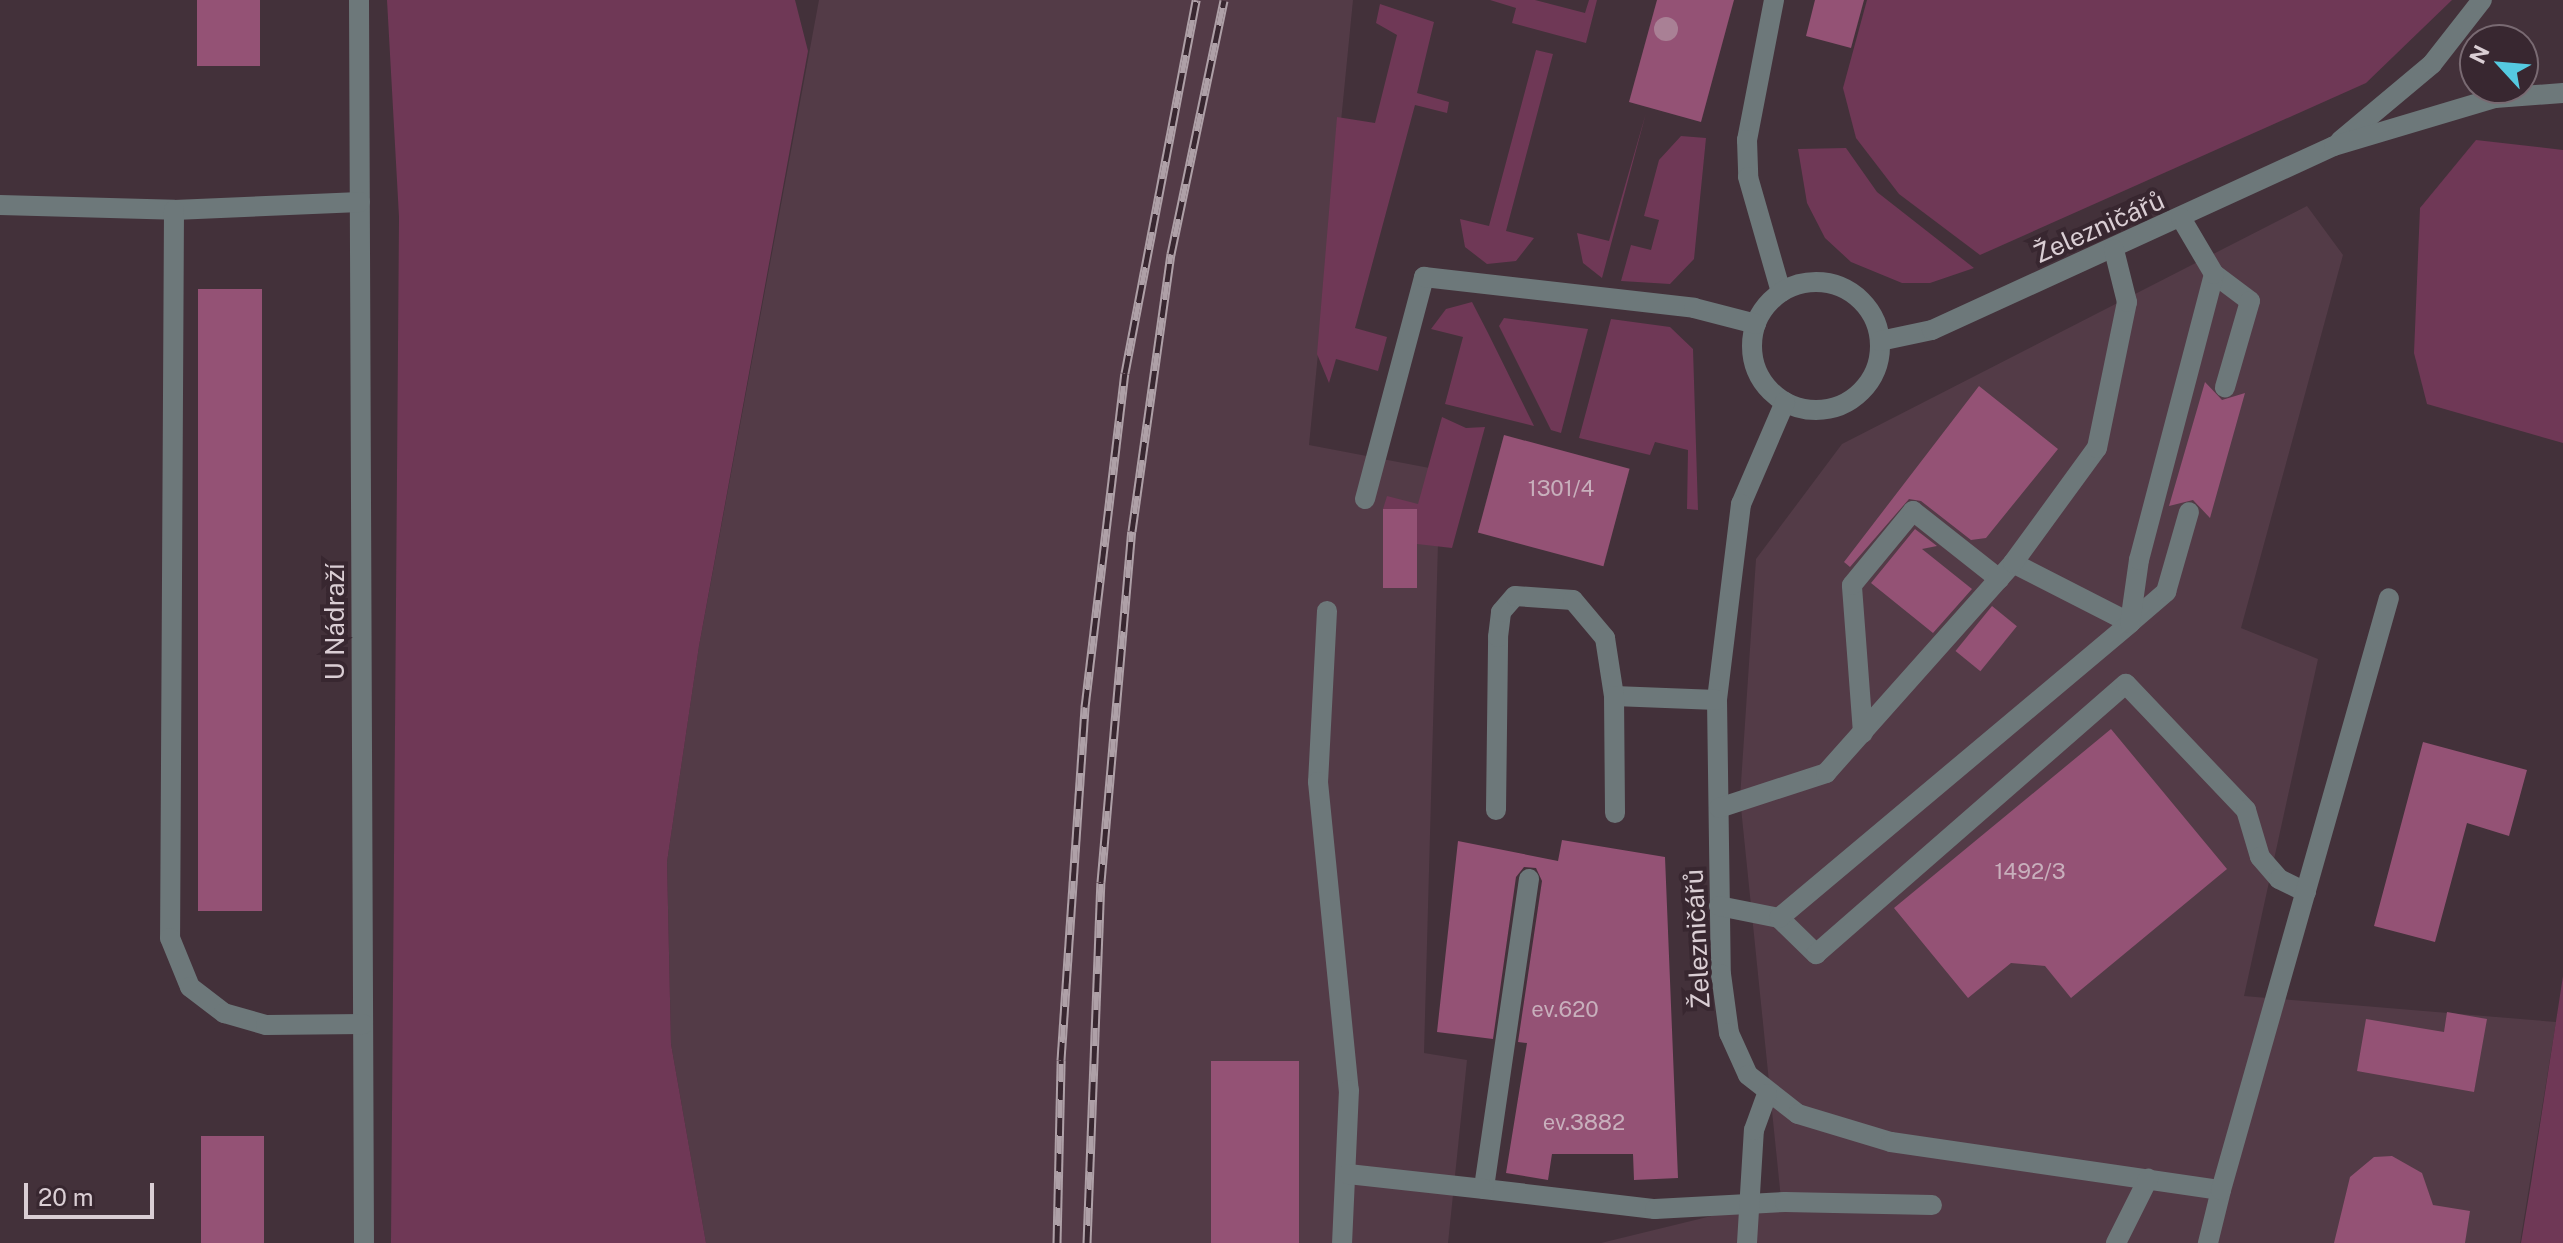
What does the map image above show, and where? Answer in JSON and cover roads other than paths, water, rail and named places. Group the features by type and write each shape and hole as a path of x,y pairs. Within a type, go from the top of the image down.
{"street":[{"name":"U Nádraží","path":"359,0 364,1243"},
{"path":"1774,0 1747,140 1748,177 1781,292"},
{"path":"2334,146 2432,64 2482,0"},
{"path":"2334,146 2495,98 2563,93"},
{"name":"Železničářů","path":"1880,341 1932,330 2114,250 2334,146"},
{"path":"0,205 174,210 360,202"},
{"path":"174,210 170,938 190,987 224,1013 266,1025 363,1024"},
{"path":"2181,218 2214,274 2250,301 2225,387"},
{"path":"1719,808 1826,773 2013,563 2097,448 2127,302 2114,250"},
{"path":"2130,623 2139,560 2214,274"},
{"path":"1365,499 1424,277 1694,308 1756,324"},
{"path":"1812,282 1844,288 1869,310 1880,341 1873,374 1850,400 1818,410 1785,402 1756,368 1756,324 1781,292 1812,282"},
{"name":"Železničářů","path":"1785,402 1741,504 1717,700 1719,906 1729,1033 1748,1075 1767,1094 1836,1128 1891,1142 2221,1190"},
{"path":"1863,733 1852,585 1913,511 1999,579"},
{"path":"1779,918 2166,592 2189,512"},
{"path":"2013,563 2130,623"},
{"path":"1496,810 1498,637 1501,612 1515,596 1573,600 1590,613 1605,638 1614,696 1615,813"},
{"path":"2208,1243 2389,598"},
{"path":"1327,611 1318,782 1349,1090 1348,1174 1342,1243"},
{"path":"1719,906 1779,918 1816,954 2126,684 2246,810 2260,857 2279,879 2306,892"},
{"path":"1614,696 1717,700"},
{"path":"1484,1189 1529,879"},
{"path":"1747,1243 1754,1130 1767,1094"},
{"path":"1348,1174 1655,1209 1750,1204 1932,1205"},
{"path":"2116,1243 2148,1179"}],"railway":[{"path":"1057,1243 1061,1060 1085,707 1125,373 1196,0"},
{"path":"1087,1243 1101,882 1132,531 1171,254 1224,0"}]}
